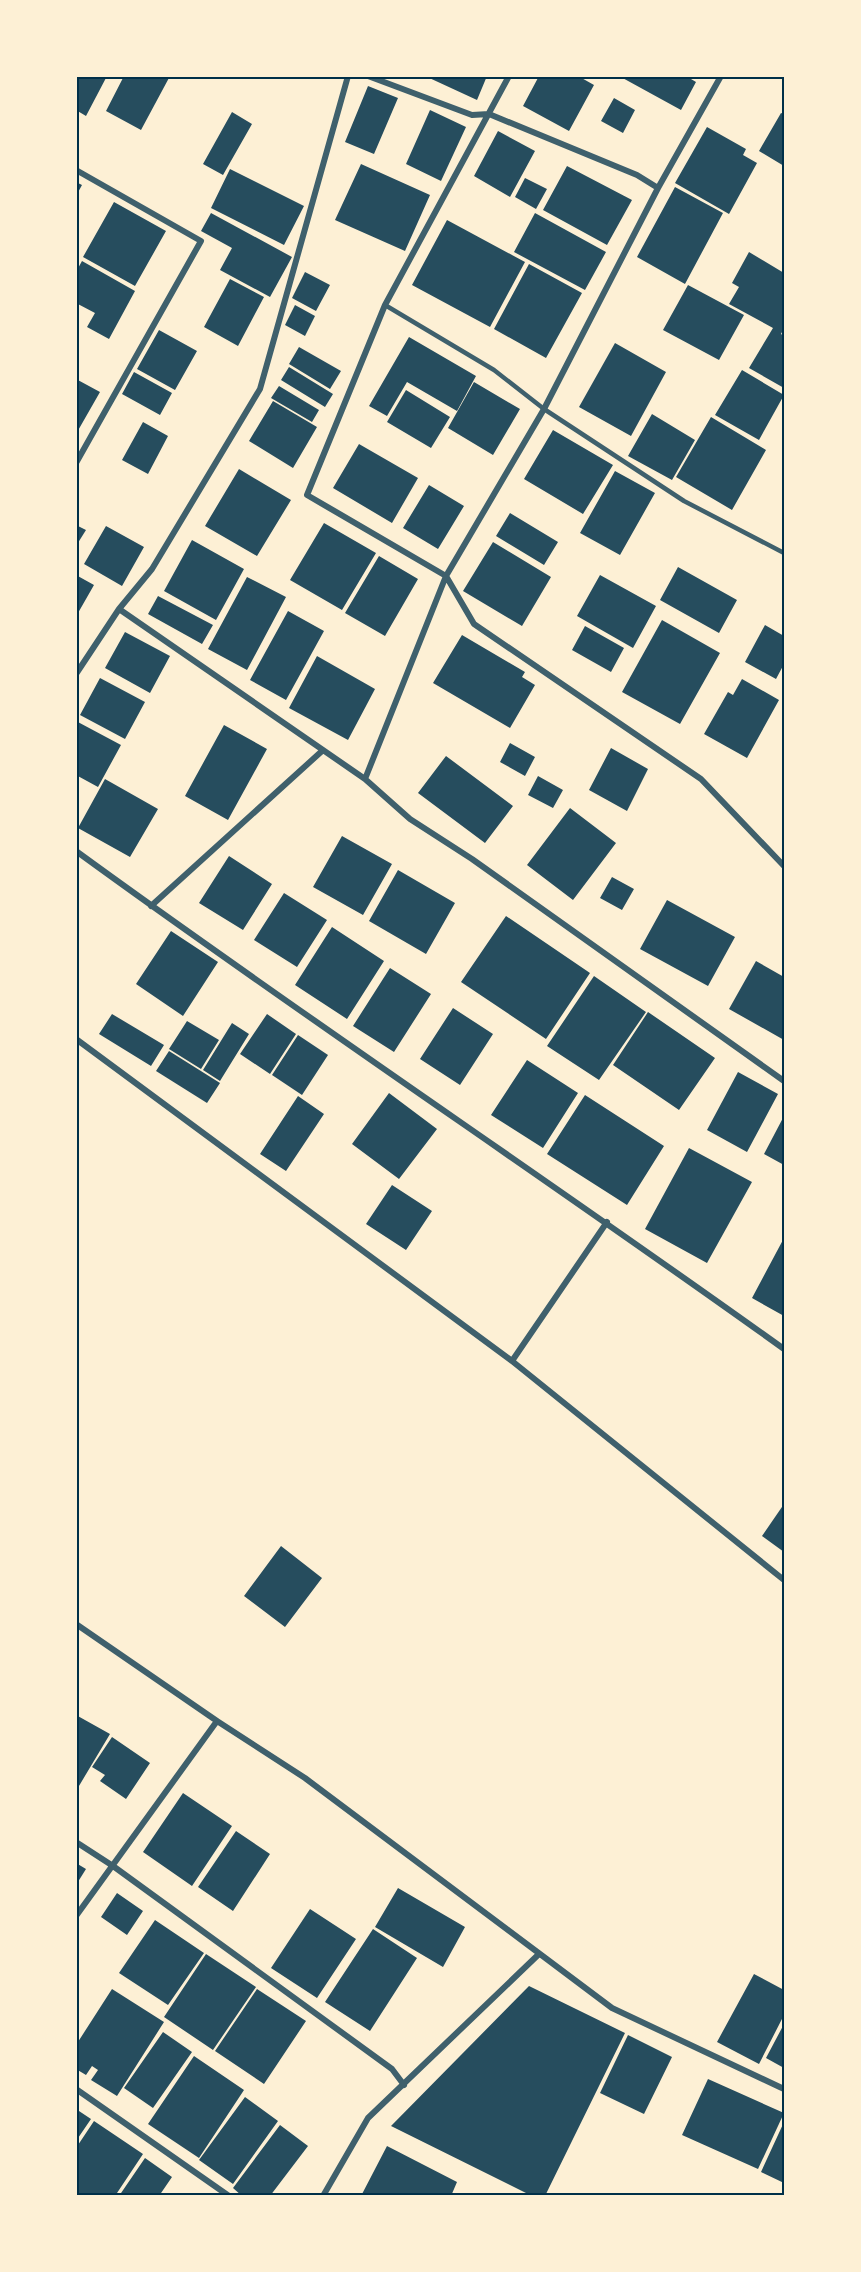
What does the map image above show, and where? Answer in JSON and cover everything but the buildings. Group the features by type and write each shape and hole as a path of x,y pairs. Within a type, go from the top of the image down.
{"street":[{"path":"76,674 119,609 152,569 260,389 348,76"},
{"path":"368,76 472,115 489,114 638,175 658,188"},
{"path":"509,76 385,305 307,495 446,576 474,624 701,779 784,866"},
{"path":"365,779 446,576 544,409 658,188 720,76"},
{"path":"76,170 201,241 76,463"},
{"path":"119,609 365,779 410,819 472,859 784,1081"},
{"path":"151,906 322,751"},
{"path":"76,851 151,906 607,1222 784,1348"},
{"path":"76,1039 512,1361 784,1580"},
{"path":"512,1361 607,1222"},
{"path":"76,1624 217,1721 305,1778 612,2008 784,2089"},
{"path":"76,1916 217,1721"},
{"path":"76,1842 113,1866 392,2069 404,2085"},
{"path":"323,2196 368,2118 539,1954"},
{"path":"76,2089 229,2196"}],"lane":[{"path":"385,305 494,370 544,409 684,501 784,553"}]}
